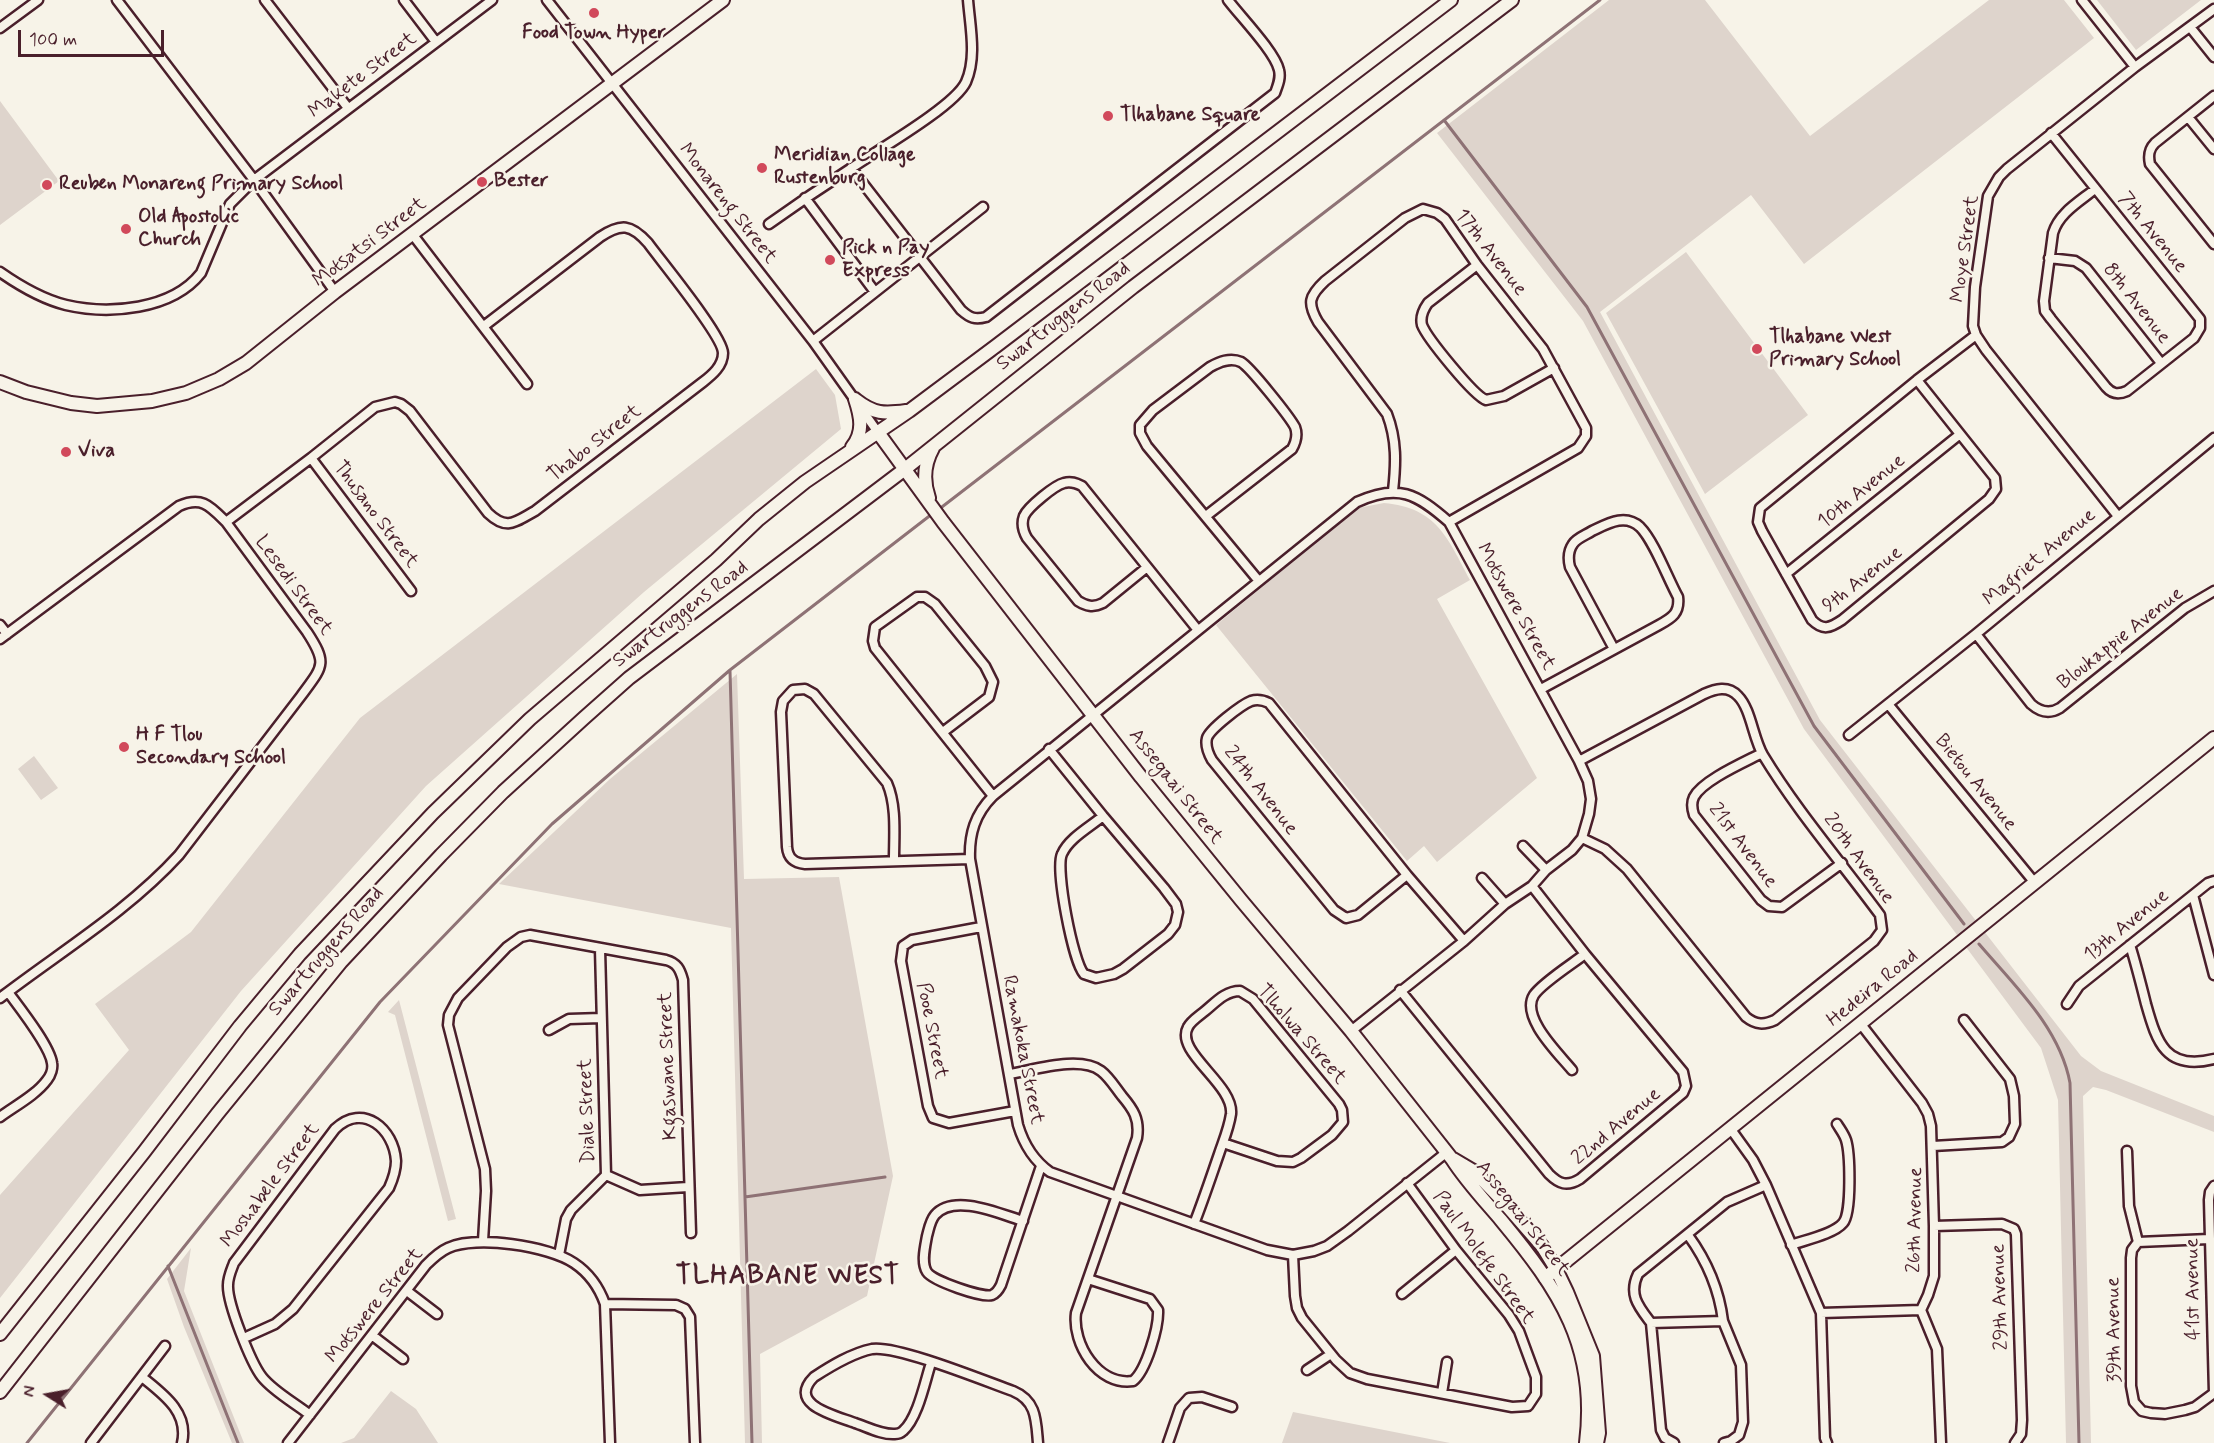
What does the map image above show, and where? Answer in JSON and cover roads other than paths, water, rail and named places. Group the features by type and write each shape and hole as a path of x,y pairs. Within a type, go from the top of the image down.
{"main road":[{"name":"Motsatsi Street","path":"0,382 26,392 70,403 97,406 152,401 186,393 219,379 246,363 335,292 723,0"},
{"name":"Swartruggens Road","path":"0,1334 240,1026 300,954 433,813 530,719 716,560 759,519 805,482 909,411 1131,245 1451,0"},
{"name":"Swartruggens Road","path":"0,1392 281,1034 341,962 441,855 511,785 629,678 905,469 1252,196 1512,0"},
{"path":"855,399 874,412 909,411"},
{"path":"848,453 861,430 860,415 855,399"},
{"name":"Assegaai Street","path":"877,431 931,505 1093,714 1241,900 1351,1031 1545,1278 1561,1301 1580,1348 1588,1388 1586,1443"},
{"path":"931,505 926,491 927,461 932,449 942,439"},
{"name":"Hedeira Road","path":"1545,1278 2214,738"},
{"name":"Assegaai Street","path":"1449,1155 1475,1172 1501,1199 1542,1246 1556,1269 1593,1356 1599,1433 1597,1443"}],"street":[{"path":"0,28 38,0"},
{"path":"117,0 254,180 335,292"},
{"path":"265,0 348,108"},
{"path":"404,0 436,42"},
{"name":"Makete Street","path":"0,272 36,294 64,305 84,309 114,309 159,301 178,293 197,278 230,204 254,180 492,0"},
{"name":"Monareng Street","path":"547,0 813,341 877,431"},
{"path":"769,224 943,106 965,84 970,70 972,47 968,0"},
{"path":"851,168 961,310 977,320 986,317 1275,93 1280,82 1280,70 1274,58 1228,0"},
{"path":"2082,0 2135,68"},
{"name":"Moye Street","path":"1976,335 1972,318 1988,196 1999,177 2051,133 2214,9"},
{"path":"2190,27 2214,57"},
{"path":"2214,96 2155,142 2148,158 2150,164 2214,244"},
{"path":"2188,117 2214,149"},
{"name":"7th Avenue","path":"2051,133 2199,319 2198,333 2121,394 2110,391 2045,311 2049,258 2056,224 2061,217 2095,189"},
{"path":"805,198 876,292"},
{"path":"813,341 983,207"},
{"name":"17th Avenue","path":"1392,491 1395,447 1394,432 1387,414 1318,322 1311,310 1311,301 1316,290 1325,281 1405,218 1423,209 1437,213 1445,219 1544,349 1586,428 1583,442 1578,448 1449,522"},
{"name":"Thabo Street","path":"226,522 312,458 375,407 391,402 401,404 410,411 488,513 501,523 514,523 535,511 703,382 719,366 723,352 716,332 648,243 637,231 629,228 612,230 600,237 484,326"},
{"path":"413,235 527,384"},
{"name":"8th Avenue","path":"2049,258 2075,261 2086,268 2161,363"},
{"path":"1478,265 1428,303 1421,318 1426,333 1479,398 1486,400 1504,396 1554,368"},
{"path":"1976,335 2117,516"},
{"name":"9th Avenue","path":"1917,380 1995,478 1996,489 1993,495 1842,620 1830,627 1817,626 1812,621 1758,522 1760,508 1917,380 1976,335"},
{"path":"1206,516 1292,449 1296,440 1294,426 1260,382 1239,361 1226,360 1210,367 1153,410 1140,425 1140,433 1147,446 1258,580"},
{"name":"10th Avenue","path":"1786,574 1959,435"},
{"name":"Magriet Avenue","path":"1849,735 1976,634 2214,438"},
{"name":"Thusano Street","path":"312,458 411,591"},
{"path":"1146,568 1103,603 1097,606 1084,605 1078,601 1027,538 1023,519 1026,512 1062,483 1076,483 1086,491 1146,568 1197,628"},
{"path":"1093,714 1357,501 1392,491"},
{"name":"Motswere Street","path":"1351,1031 1464,941 1505,904 1532,886 1546,870 1562,860 1582,838 1592,799 1588,781 1579,760 1449,522 1429,504 1418,498 1407,493 1392,491"},
{"name":"Lesedi Street","path":"0,998 158,878 179,855 320,670 321,659 319,651 226,522 205,503 189,502 179,506 3,637"},
{"path":"1541,689 1670,619 1676,613 1678,597 1647,537 1638,526 1620,520 1612,521 1577,540 1571,546 1569,554 1570,567 1614,649"},
{"name":"Bloukappie Avenue","path":"1976,634 2031,704 2040,710 2051,712 2060,708 2185,608 2214,591"},
{"path":"943,732 989,697 993,682 985,666 935,604 921,596 912,599 875,627 873,641 875,648 993,796"},
{"path":"0,625 3,637"},
{"path":"894,860 892,794 886,783 814,694 805,689 793,690 783,700 781,712 788,854 794,861 805,864 970,859"},
{"name":"20th Avenue","path":"1579,760 1704,694 1717,689 1725,689 1738,695 1762,753 1880,915 1882,930 1874,941 1775,1020 1763,1024 1751,1021 1622,862 1605,849 1582,838"},
{"name":"24th Avenue","path":"1407,874 1358,915 1346,918 1339,915 1212,760 1207,748 1209,733 1251,701 1263,700 1269,703 1464,941"},
{"name":"Bietou Avenue","path":"1888,704 2035,883"},
{"name":"Ramakoka Street","path":"1093,714 984,805 974,823 969,845 981,927 1015,1111 1022,1138 1033,1157 1041,1166 1062,1177 1267,1250 1293,1255 1314,1251 1337,1240 1407,1183 1449,1155"},
{"path":"1049,749 1164,888 1176,904 1178,912 1175,925 1158,943 1114,974 1096,978 1084,975 1077,962 1061,883 1060,862 1066,847 1103,816"},
{"name":"21st Avenue","path":"1762,753 1698,791 1693,800 1694,815 1761,900 1769,906 1782,907 1842,863"},
{"path":"1523,846 1546,870"},
{"path":"1482,878 1505,904"},
{"name":"13th Avenue","path":"2067,1004 2079,986 2208,883 2214,881"},
{"name":"22nd Avenue","path":"1400,990 1549,1174 1560,1184 1571,1184 1580,1179 1683,1093 1686,1086 1683,1072 1532,886"},
{"path":"2193,895 2214,975"},
{"name":"Pooe Street","path":"981,927 912,940 903,946 901,961 928,1106 933,1118 949,1123 1015,1111"},
{"name":"Kgaswane Street","path":"483,1241 485,1168 448,1025 448,1015 452,1006 507,947 521,937 530,935 673,962 681,972 691,1233"},
{"path":"2130,945 2153,1029 2162,1047 2175,1058 2184,1061 2194,1063 2214,1059"},
{"name":"Diale Street","path":"559,1255 566,1219 578,1203 606,1175 600,949"},
{"path":"1572,1070 1533,1020 1530,1009 1534,995 1585,954"},
{"name":"Tlholwa Street","path":"1194,1224 1231,1114 1230,1105 1213,1076 1189,1048 1186,1034 1194,1020 1227,994 1240,991 1253,999 1339,1104 1343,1122 1332,1135 1293,1162 1277,1161 1223,1143"},
{"path":"0,1117 48,1080 52,1071 52,1061 47,1050 8,992"},
{"path":"549,1030 569,1019 601,1018"},
{"path":"1933,1146 2002,1142 2009,1137 2015,1124 2014,1096 2010,1079 1964,1020"},
{"name":"26th Avenue","path":"1860,1023 1925,1109 1932,1126 1934,1276 1921,1310"},
{"path":"1009,1074 1075,1064 1092,1066 1106,1075 1134,1111 1138,1129 1117,1197 1088,1279 1076,1313 1075,1322 1083,1348 1091,1363 1101,1372 1121,1381 1133,1381 1140,1375 1148,1353 1157,1324 1158,1310 1150,1299 1088,1279"},
{"name":"Moshabele Street","path":"244,1338 275,1324 293,1309 390,1188 395,1173 394,1153 391,1140 377,1124 361,1117 351,1118 343,1121 335,1129 234,1263 229,1275 230,1300 244,1338 256,1369 263,1379 310,1415"},
{"path":"1791,1245 1834,1230 1841,1225 1847,1214 1848,1148 1837,1124"},
{"path":"1730,1128 1753,1160 1766,1185 1821,1313 1827,1443"},
{"path":"2127,1151 2129,1206 2138,1242 2210,1239"},
{"path":"1023,1221 967,1205 951,1205 942,1208 930,1221 924,1254 926,1270 931,1277 972,1292 994,1294 1001,1285 1023,1221 1041,1166"},
{"path":"606,1175 640,1190 688,1187"},
{"name":"Paul Molefe Street","path":"1293,1255 1297,1308 1302,1318 1343,1368 1358,1377 1521,1408 1528,1406 1536,1394 1536,1377 1519,1331 1407,1183"},
{"path":"1674,1443 1665,1438 1661,1430 1651,1323 1634,1298 1634,1281 1638,1274 1727,1202 1766,1185"},
{"name":"41st Avenue","path":"2214,1186 2209,1200 2214,1393"},
{"name":"29th Avenue","path":"1934,1226 2002,1224 2014,1229 2016,1234 2022,1428 2015,1443"},
{"path":"1688,1234 1707,1264 1719,1298 1723,1321 1741,1365 1743,1422 1739,1435 1724,1443"},
{"name":"Motswere Street","path":"288,1443 426,1265 446,1248 483,1241 516,1245 559,1255 584,1271 601,1293 604,1304"},
{"name":"39th Avenue","path":"2138,1242 2132,1250 2131,1258 2130,1386 2134,1402 2142,1411 2165,1414 2195,1407 2214,1393"},
{"path":"1402,1294 1456,1250"},
{"path":"407,1291 437,1314"},
{"path":"610,1443 604,1304 676,1305 685,1310 690,1317 695,1443"},
{"path":"1821,1313 1921,1310 1937,1349 1941,1443"},
{"path":"1651,1323 1723,1321"},
{"path":"373,1336 403,1359"},
{"path":"91,1443 165,1346"},
{"path":"931,1363 916,1410 903,1432 897,1434 880,1432 825,1412 814,1407 807,1397 807,1389 814,1377 828,1368 871,1349 883,1348 931,1363 1021,1395 1028,1400 1035,1413 1038,1443"},
{"path":"1307,1370 1331,1354"},
{"path":"1442,1393 1447,1362"},
{"path":"141,1377 171,1401 177,1410 184,1434 182,1443"},
{"path":"1168,1443 1180,1408 1189,1398 1202,1397 1232,1407"}],"waterway":[{"path":"938,510 1600,0"},
{"path":"1444,120 1587,307 1814,726 1964,924"},
{"path":"27,1443 380,1002 552,824 730,670 932,514"},
{"path":"730,671 752,1443"},
{"path":"1979,944 2021,991 2046,1026 2065,1063 2070,1083 2079,1443"},
{"path":"745,1197 885,1177"},
{"path":"168,1266 238,1443"}],"place":[{"name":"Food Town Hyper","path":"594,13"},
{"name":"Tlhabane Square","path":"1108,116"},
{"name":"Meridian Collage Rustenburg","path":"762,168"},
{"name":"Bester","path":"482,182"},
{"name":"Reuben Monareng Primary School","path":"47,185"},
{"name":"Old Apostolic Church","path":"126,229"},
{"name":"Pick n Pay Express","path":"830,260"},
{"name":"Tlhabane West Primary School","path":"1757,349"},
{"name":"Viva","path":"66,452"},
{"name":"H F Tlou Secondary School","path":"124,747"}],"district":[{"name":"TLHABANE WEST","path":"788,1278"}]}
